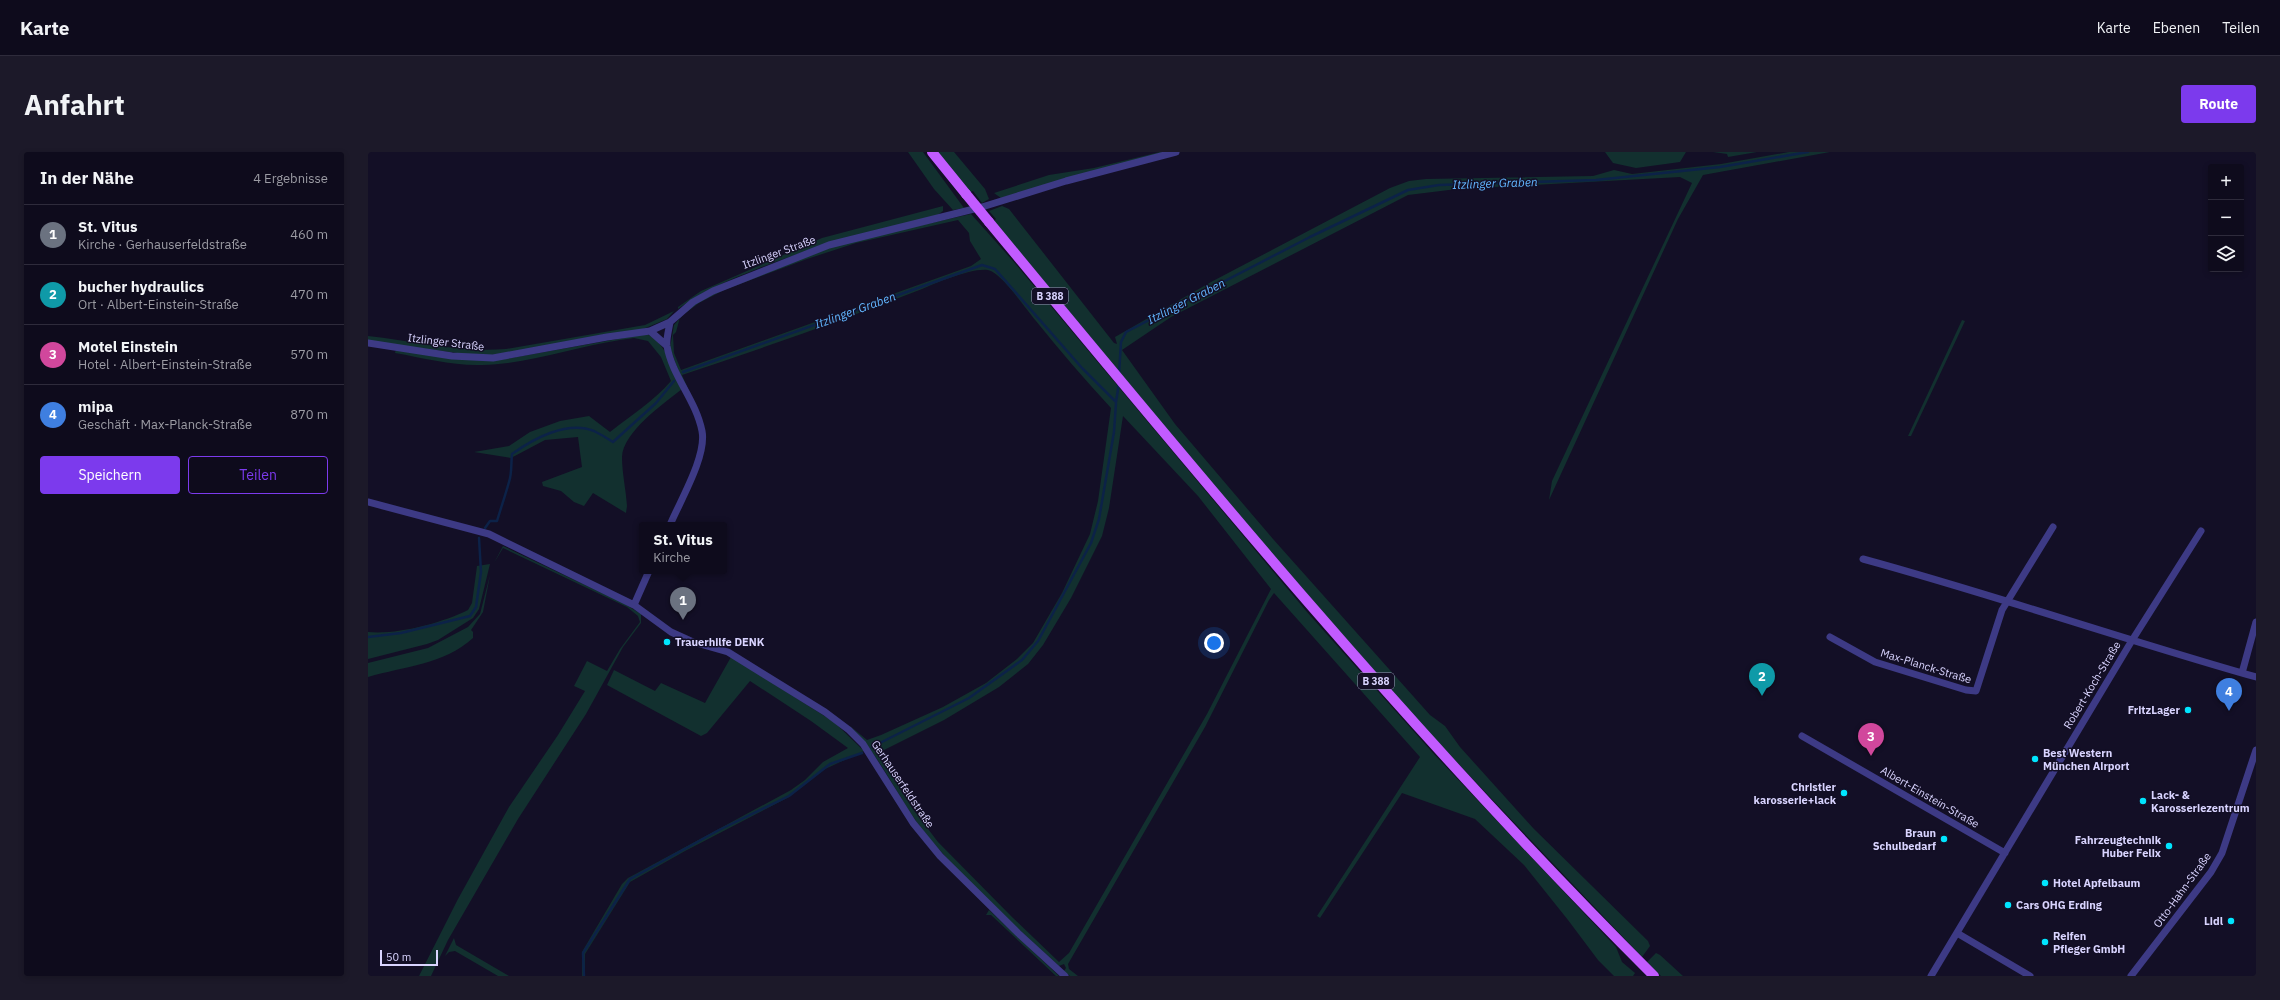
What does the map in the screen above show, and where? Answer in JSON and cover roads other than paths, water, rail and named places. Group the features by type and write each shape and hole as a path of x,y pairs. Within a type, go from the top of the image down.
{"main road":[{"name":"B 388","path":"932,152 1142,408 1283,575 1464,778 1633,956 1653,975"}],"street":[{"name":"Itzlinger Straße","path":"368,343 452,356 493,358 607,336 650,331 670,322 693,302 720,287 829,245 982,207 1066,181 1176,152"},
{"path":"670,322 666,345 673,366 694,407 702,431 701,453 671,522"},
{"path":"650,331 666,345"},
{"name":"Gerhauserfeldstraße","path":"368,502 489,534 634,605 671,632 693,642 728,652 745,661 849,730 867,750 913,823 940,856 1018,933 1065,976"},
{"path":"2007,601 2053,527"},
{"name":"Robert-Koch-Straße","path":"1931,976 2131,642 2201,531"},
{"path":"1863,559 1950,583 2131,642 2256,677"},
{"path":"634,605 648,574"},
{"name":"Max-Planck-Straße","path":"1830,637 1875,662 1972,691 1978,687 2002,610 2007,601"},
{"path":"2242,673 2256,622"},
{"name":"Albert-Einstein-Straße","path":"1802,736 2005,853"},
{"name":"Otto-Hahn-Straße","path":"2131,976 2211,872 2225,846 2254,764 2256,750"},
{"path":"1957,933 2030,976"}],"waterway":[{"name":"Itzlinger Graben","path":"1119,374 1121,342 1126,332 1310,237 1408,190 1439,185 1596,180 1720,167 1808,152"},
{"name":"Itzlinger Graben","path":"683,372 982,265 995,269 1082,368 1116,402 1119,383"},
{"name":"Itzlinger Graben","path":"485,528 490,521 497,521 510,479 512,454 540,437 562,429 584,428 594,431 613,442 656,403 674,381"},
{"path":"872,747 969,698 1022,660 1038,641 1091,543 1099,519 1114,432 1116,403"},
{"name":"Itzlinger Graben","path":"368,637 401,633 470,616 476,607 481,572 479,538"},
{"path":"584,976 583,953 630,879 719,830 789,796 830,764 862,753"}],"place":[{"name":"St. Vitus","path":"683,620"},
{"name":"Trauerhilfe DENK","path":"667,642"},
{"name":"bucher hydraulics","path":"1762,696"},
{"name":"FritzLager","path":"2188,710"},
{"name":"mipa","path":"2229,711"},
{"name":"Motel Einstein","path":"1871,756"},
{"name":"Best Western München Airport","path":"2035,759"},
{"name":"Christler karosserie+lack","path":"1844,793"},
{"name":"Lack- & Karosseriezentrum","path":"2143,801"},
{"name":"Braun Schulbedarf","path":"1944,839"},
{"name":"Fahrzeugtechnik Huber Felix","path":"2169,846"},
{"name":"Hotel Apfelbaum","path":"2045,883"},
{"name":"Cars OHG Erding","path":"2008,905"},
{"name":"Lidl","path":"2231,921"},
{"name":"Reifen Pfleger GmbH","path":"2045,942"}]}
